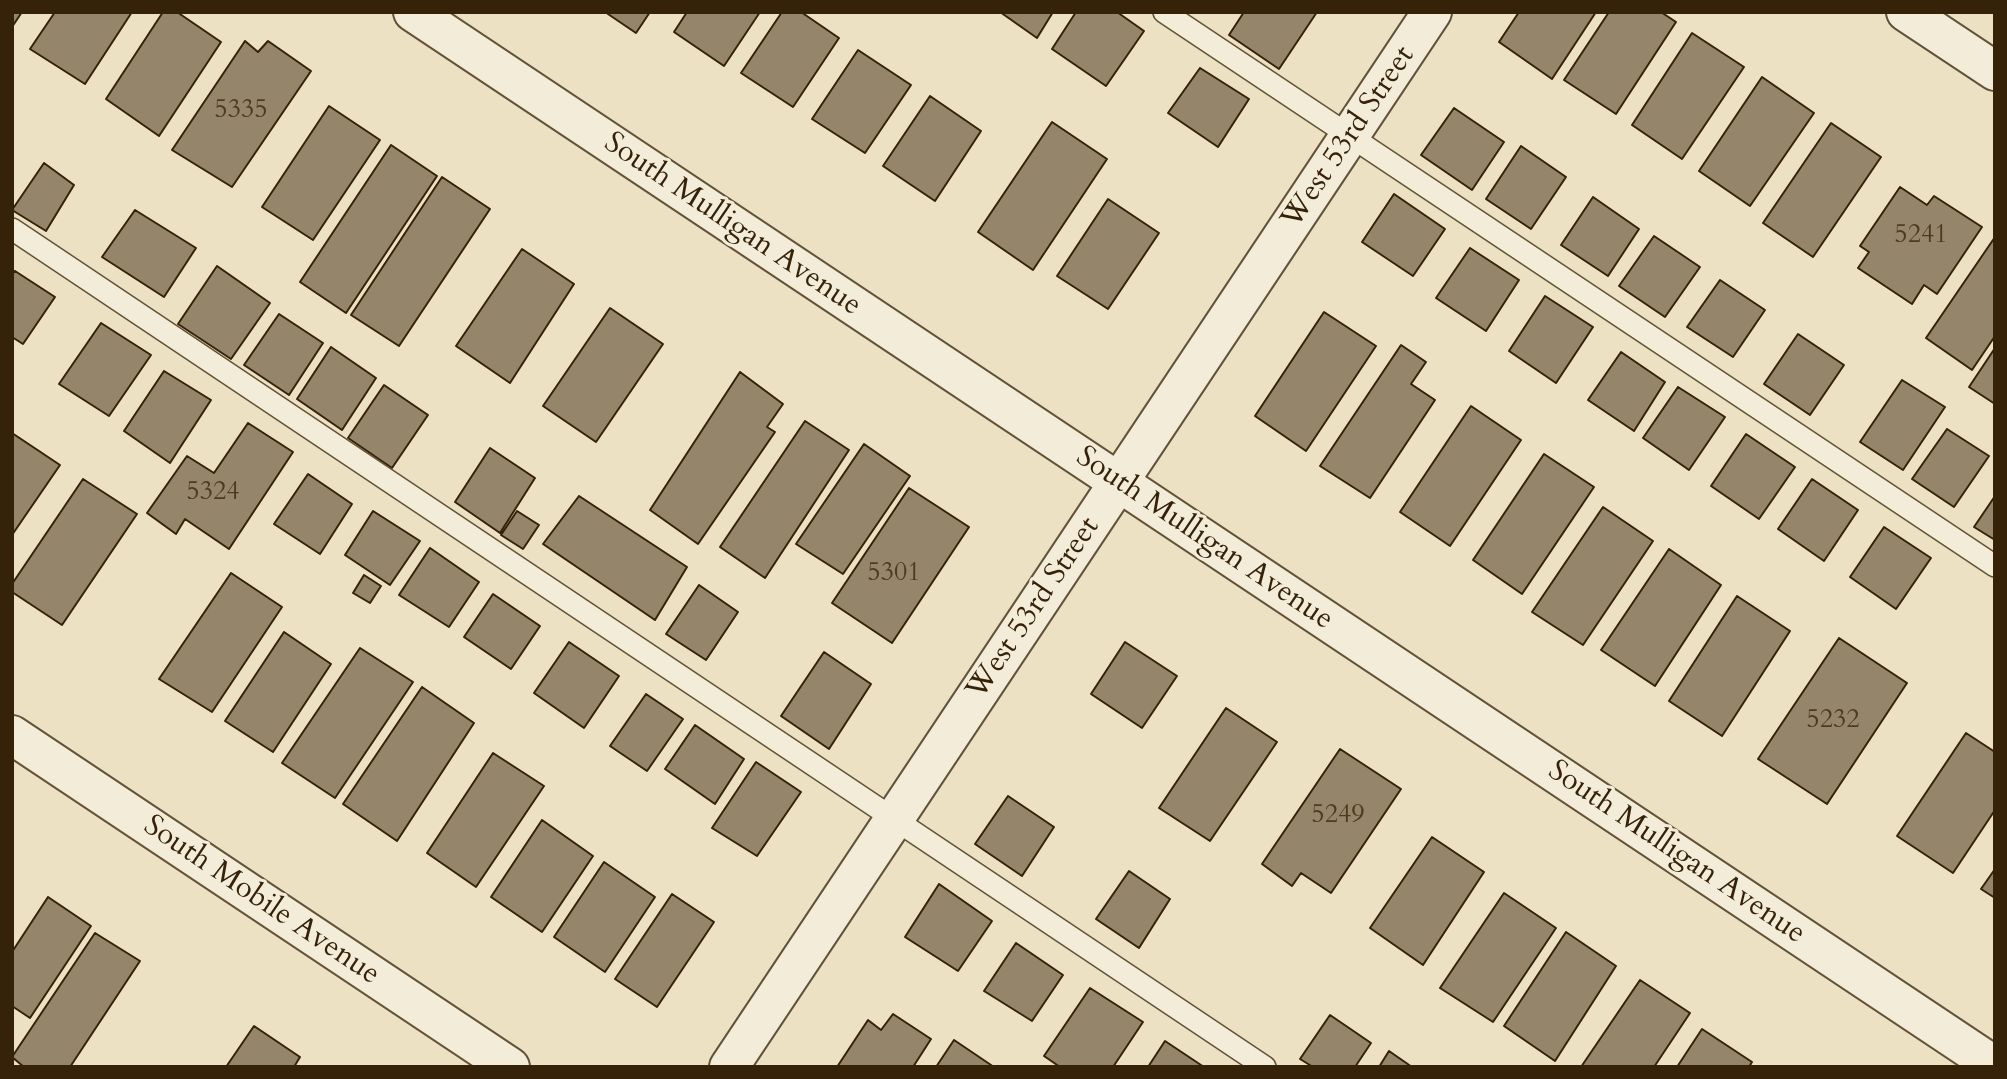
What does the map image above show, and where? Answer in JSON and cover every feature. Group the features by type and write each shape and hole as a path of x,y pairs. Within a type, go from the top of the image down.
{"street":[{"name":"South Mulligan Avenue","path":"413,12 1995,1066"},
{"name":"West 53rd Street","path":"729,1067 1433,12"},
{"path":"1906,12 1995,71"},
{"name":"South Mobile Avenue","path":"12,735 510,1067"}],"lane":[{"path":"1164,12 1995,566"},
{"path":"12,229 1265,1067"}],"building":[{"path":"12,12 22,12 12,27"},
{"path":"55,12 132,12 85,84 30,49"},
{"path":"163,12 177,12 221,42 159,136 106,99"},
{"path":"605,12 650,12 636,33"},
{"path":"687,12 760,12 724,66 674,32"},
{"path":"782,12 801,12 839,38 793,107 741,73"},
{"path":"1000,12 1053,12 1037,38"},
{"path":"1076,12 1117,12 1144,31 1106,86 1052,49"},
{"path":"1244,12 1317,12 1279,69 1229,35"},
{"path":"1519,12 1596,12 1552,79 1499,42"},
{"path":"1609,12 1661,12 1676,22 1616,114 1564,80"},
{"path":"1692,33 1744,67 1682,159 1632,125"},
{"path":"245,41 258,52 268,41 311,71 232,187 172,150"},
{"path":"858,50 911,85 865,153 812,119"},
{"path":"1200,68 1249,99 1218,147 1168,113"},
{"path":"1762,77 1814,113 1750,206 1699,171"},
{"path":"930,96 981,131 935,201 883,166"},
{"path":"329,106 380,140 313,240 262,207"},
{"path":"1454,108 1504,142 1472,190 1421,155"},
{"path":"1052,122 1107,159 1033,270 978,232"},
{"path":"1831,123 1881,157 1813,257 1763,223"},
{"path":"391,145 437,176 346,313 300,282"},
{"path":"1521,146 1566,177 1531,229 1486,199"},
{"path":"44,163 74,185 46,231 12,210"},
{"path":"442,177 490,209 399,346 351,315"},
{"path":"1900,187 1927,205 1934,196 1982,227 1937,294 1924,285 1912,304 1858,268 1869,252 1860,246"},
{"path":"1394,194 1445,229 1413,276 1362,242"},
{"path":"1593,197 1639,229 1608,276 1561,245"},
{"path":"1108,199 1159,233 1108,309 1057,276"},
{"path":"135,210 196,248 164,297 102,257"},
{"path":"1654,236 1700,267 1665,317 1619,286"},
{"path":"1995,237 1995,336 1972,370 1926,338"},
{"path":"1470,248 1519,280 1486,331 1436,298"},
{"path":"522,249 574,284 510,383 456,346"},
{"path":"217,266 270,303 231,359 178,324"},
{"path":"15,271 55,297 23,344 12,337 12,274"},
{"path":"1720,280 1765,310 1733,357 1687,327"},
{"path":"1545,296 1593,327 1556,383 1509,351"},
{"path":"610,308 663,344 596,442 543,406"},
{"path":"1324,312 1376,346 1306,451 1255,416"},
{"path":"279,314 323,343 289,395 244,365"},
{"path":"101,323 151,355 109,416 59,384"},
{"path":"1798,334 1844,365 1810,415 1764,384"},
{"path":"1401,345 1426,362 1411,384 1435,400 1370,498 1320,466"},
{"path":"331,347 376,378 342,430 297,399"},
{"path":"1995,348 1995,404 1969,387"},
{"path":"1621,352 1665,382 1634,431 1588,400"},
{"path":"164,371 211,400 170,463 124,431"},
{"path":"740,372 783,404 767,427 775,432 698,544 650,510"},
{"path":"1902,380 1945,407 1903,470 1860,442"},
{"path":"384,385 428,415 392,468 348,438"},
{"path":"1678,387 1725,417 1689,470 1643,438"},
{"path":"1471,406 1521,440 1450,546 1400,512"},
{"path":"805,421 849,450 765,578 720,547"},
{"path":"248,423 293,452 229,549 185,519 176,534 147,513 187,456 214,473"},
{"path":"1947,429 1989,456 1954,507 1912,479"},
{"path":"12,433 60,465 12,535"},
{"path":"1746,434 1795,467 1759,519 1711,486"},
{"path":"864,444 910,476 843,574 796,544"},
{"path":"490,448 535,478 500,533 455,502"},
{"path":"1544,454 1594,487 1522,594 1473,560"},
{"path":"308,474 352,504 320,554 274,524"},
{"path":"83,479 137,514 62,625 12,592 12,584"},
{"path":"1812,479 1858,510 1824,561 1778,529"},
{"path":"909,488 969,527 892,643 832,603"},
{"path":"579,496 687,567 655,620 543,544"},
{"path":"1995,496 1995,540 1974,527"},
{"path":"1603,507 1653,541 1583,645 1532,612"},
{"path":"373,511 420,541 390,585 345,555"},
{"path":"517,511 539,525 523,549 501,535"},
{"path":"1884,527 1931,558 1896,609 1850,577"},
{"path":"430,548 479,582 449,627 399,595"},
{"path":"1669,549 1721,585 1655,686 1601,650"},
{"path":"231,573 282,607 212,712 159,679"},
{"path":"364,575 381,586 370,603 353,593"},
{"path":"699,585 738,612 706,660 666,634"},
{"path":"493,594 540,626 511,669 464,637"},
{"path":"1737,596 1790,631 1722,736 1669,701"},
{"path":"284,632 331,664 273,752 225,721"},
{"path":"1839,638 1907,683 1827,804 1758,759"},
{"path":"569,642 619,676 584,728 534,693"},
{"path":"1125,642 1177,676 1142,728 1091,694"},
{"path":"360,648 413,682 335,798 282,763"},
{"path":"824,652 871,684 829,749 781,716"},
{"path":"422,687 474,723 397,841 343,804"},
{"path":"646,694 683,719 647,771 610,746"},
{"path":"1226,708 1277,742 1210,841 1159,808"},
{"path":"695,725 744,759 715,804 665,769"},
{"path":"1966,733 1995,752 1995,810 1953,873 1897,836"},
{"path":"1340,749 1401,789 1331,893 1301,873 1292,886 1262,864"},
{"path":"493,753 544,786 476,887 427,853"},
{"path":"756,762 801,792 757,856 712,828"},
{"path":"1008,796 1054,827 1022,876 975,844"},
{"path":"542,820 593,856 542,932 491,897"},
{"path":"1432,837 1484,872 1423,965 1370,928"},
{"path":"604,862 655,897 605,972 554,937"},
{"path":"1995,869 1995,898 1981,889"},
{"path":"1129,871 1170,899 1139,948 1096,919"},
{"path":"939,884 992,921 958,971 905,937"},
{"path":"1504,893 1556,928 1493,1022 1440,988"},
{"path":"672,894 714,922 657,1007 615,979"},
{"path":"48,897 91,926 30,1018 12,1006 12,952"},
{"path":"1566,932 1616,966 1555,1061 1504,1026"},
{"path":"95,933 140,961 70,1067 24,1067 12,1057"},
{"path":"1016,943 1063,975 1032,1021 984,991"},
{"path":"1640,980 1690,1013 1654,1067 1581,1067"},
{"path":"1090,988 1143,1022 1113,1067 1060,1067 1044,1056"},
{"path":"893,1014 931,1039 913,1067 837,1067 868,1020 881,1030"},
{"path":"1330,1015 1371,1043 1355,1067 1313,1067 1300,1059"},
{"path":"254,1026 300,1057 294,1067 226,1067"},
{"path":"1702,1029 1752,1062 1749,1067 1677,1067"},
{"path":"954,1040 994,1067 936,1067"},
{"path":"1165,1041 1204,1067 1148,1067"},
{"path":"1389,1051 1412,1067 1379,1067"}]}
